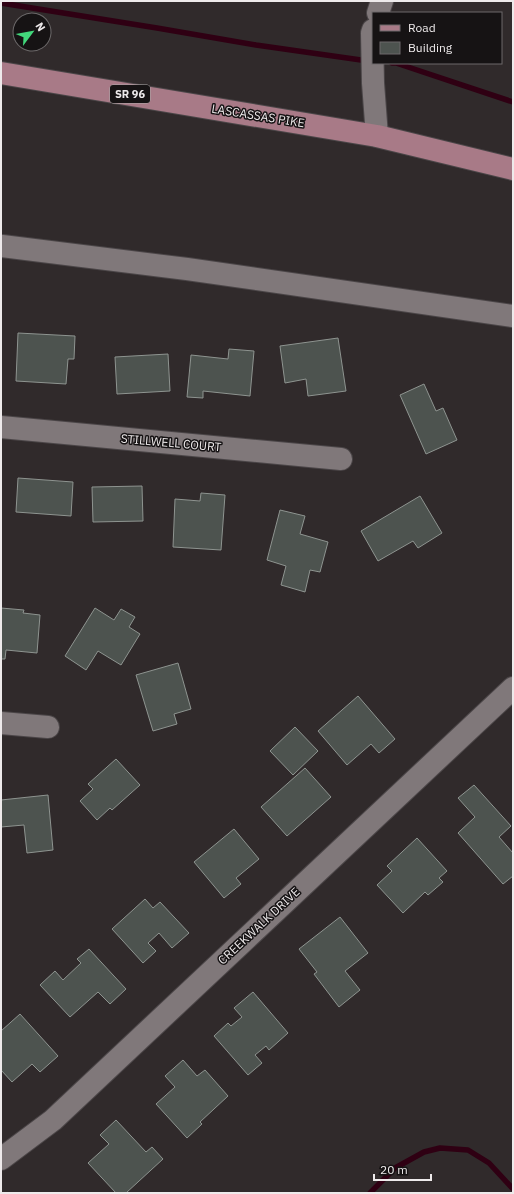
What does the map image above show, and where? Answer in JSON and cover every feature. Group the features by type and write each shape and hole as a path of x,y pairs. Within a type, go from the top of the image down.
{"main road":[{"name":"LASCASSAS PIKE","path":"1,73 377,136 513,169"}],"street":[{"path":"378,12 382,1"},
{"path":"373,64 377,136"},
{"path":"2,246 187,269 513,316"},
{"name":"STILLWELL COURT","path":"1,427 341,459"},
{"name":"CREEKWALK DRIVE","path":"1,1159 53,1120 513,688"},
{"path":"1,723 48,727"}],"building":[{"path":"18,333 75,336 74,359 68,359 66,384 16,381"},
{"path":"338,338 346,391 308,396 306,379 285,383 280,346"},
{"path":"229,349 254,351 250,396 203,391 203,398 187,397 191,355 228,359"},
{"path":"168,354 170,391 117,394 115,357"},
{"path":"424,384 436,411 443,408 457,440 426,454 400,395"},
{"path":"18,478 73,482 71,516 16,512"},
{"path":"142,486 143,521 93,522 92,487"},
{"path":"201,493 225,495 221,550 173,547 175,499 200,501"},
{"path":"420,496 442,533 418,548 413,541 378,561 361,531"},
{"path":"280,510 305,516 300,534 328,542 320,572 310,570 305,592 281,585 286,566 267,560"},
{"path":"1,608 24,610 23,613 40,615 37,653 6,650 5,659 1,659"},
{"path":"95,608 114,620 121,609 135,617 129,627 140,634 121,665 98,651 86,670 65,656"},
{"path":"178,663 191,709 174,714 177,724 153,731 136,675"},
{"path":"358,696 395,739 379,753 371,744 347,765 318,731"},
{"path":"295,727 318,751 293,775 270,751"},
{"path":"116,759 140,785 112,810 110,808 97,820 80,801 93,789 88,784"},
{"path":"305,768 331,797 287,836 261,807"},
{"path":"474,785 511,826 499,837 513,853 513,876 503,884 458,833 475,817 458,798"},
{"path":"48,795 53,850 27,853 24,825 1,827 1,800"},
{"path":"234,829 259,859 236,878 241,884 224,898 194,862"},
{"path":"417,838 447,871 439,878 443,882 428,895 425,892 403,913 377,885 392,871 387,866"},
{"path":"145,899 153,908 160,902 189,933 172,948 159,933 148,943 156,951 143,963 112,929"},
{"path":"340,917 368,953 345,971 360,990 339,1007 314,974 317,972 299,949"},
{"path":"89,949 126,989 110,1004 98,992 70,1017 40,985 55,971 63,980 81,963 77,959"},
{"path":"253,992 288,1033 269,1050 266,1046 255,1055 262,1063 248,1075 214,1036 228,1023 231,1026 242,1017 234,1008"},
{"path":"20,1014 58,1056 40,1072 32,1064 12,1082 1,1070 1,1031"},
{"path":"183,1060 197,1076 205,1070 228,1096 200,1122 202,1124 187,1138 156,1104 175,1087 165,1076"},
{"path":"116,1120 146,1152 152,1147 163,1159 126,1193 116,1193 88,1163 109,1144 100,1135"}],"waterway":[{"path":"1,3 256,45 368,61"},
{"path":"399,64 513,102"},
{"path":"370,1193 395,1168 424,1152 440,1148 468,1150 489,1163 513,1189"}]}
